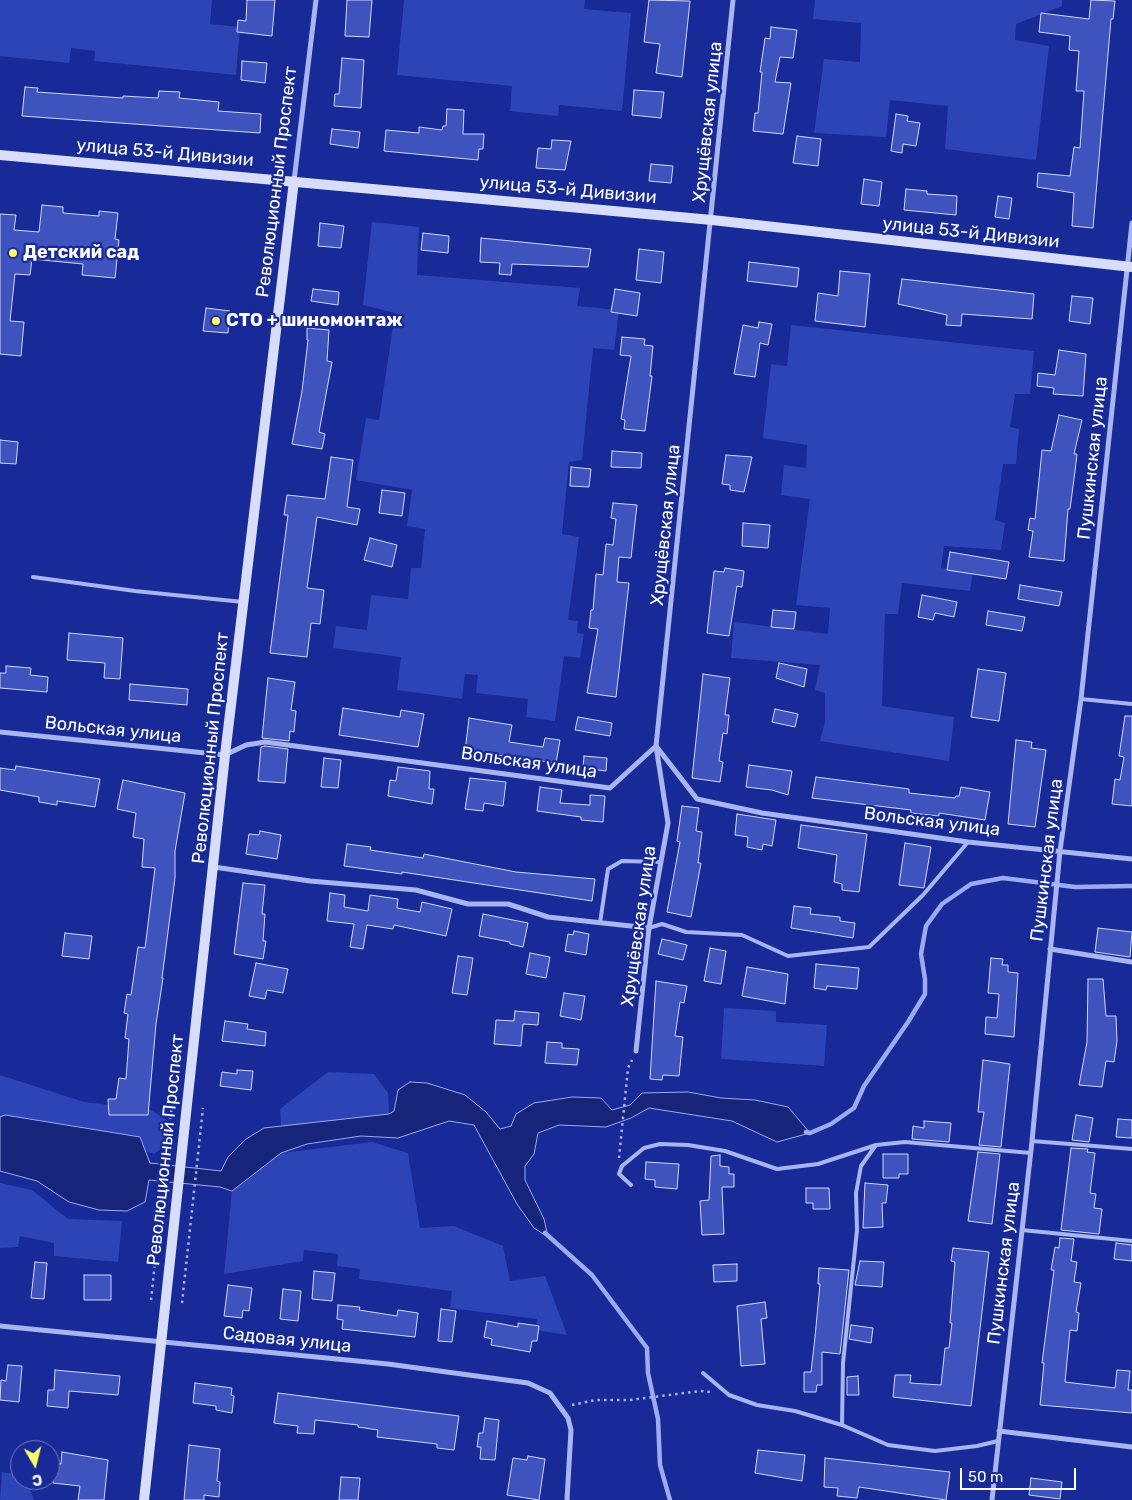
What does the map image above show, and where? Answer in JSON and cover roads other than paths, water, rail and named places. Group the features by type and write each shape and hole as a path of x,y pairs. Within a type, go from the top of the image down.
{"street":[{"name":"Революционный Проспект","path":"144,1500 225,755 316,0"},
{"name":"Хрущёвская улица","path":"636,1051 649,928 668,823 656,746 734,0"},
{"name":"улица 53-й Дивизии","path":"0,155 712,220 1130,267"},
{"name":"Пушкинская улица","path":"992,1500 1031,1153 1054,905 1081,699 1130,267 1132,223"},
{"name":"Вольская улица","path":"0,732 225,755 246,745 265,742 610,788 656,746 697,798 762,813 968,842 1132,860"},
{"path":"214,867 310,881 416,890 468,904 508,904 548,916 649,928"},
{"path":"1050,949 1132,962"},
{"name":"Садовая улица","path":"0,1326 388,1364 528,1384 550,1393 568,1418 571,1430 567,1500"},
{"path":"999,1432 1132,1447"}],"lane":[{"path":"33,577 135,591 243,602"},
{"path":"1081,699 1132,704"},
{"path":"649,928 662,924 686,932 742,935 788,956 869,947 923,895 968,842"},
{"path":"600,923 608,869 622,861 661,862"},
{"path":"1032,1141 1132,1149"},
{"path":"631,1185 619,1174 622,1166 644,1148 660,1144 688,1145 725,1151 777,1169 818,1164 876,1145 905,1142 1031,1153"},
{"path":"842,1425 844,1362 858,1230 856,1193 861,1166 876,1145"},
{"path":"1022,1230 1132,1241"},
{"path":"703,1374 729,1395 757,1405 795,1411 842,1425 888,1445 935,1451 977,1446 998,1441"}],"waterway":[{"path":"806,1132 810,1133 831,1124 854,1108 864,1086 925,994 921,954 926,926 942,904 971,884 1003,878 1075,887 1132,886"},
{"path":"545,1233 592,1275 647,1348 648,1373 658,1419 660,1465 670,1500"}],"place":[{"name":"Детский сад","path":"13,253"},
{"name":"СТО + шиномонтаж","path":"216,321"}]}
